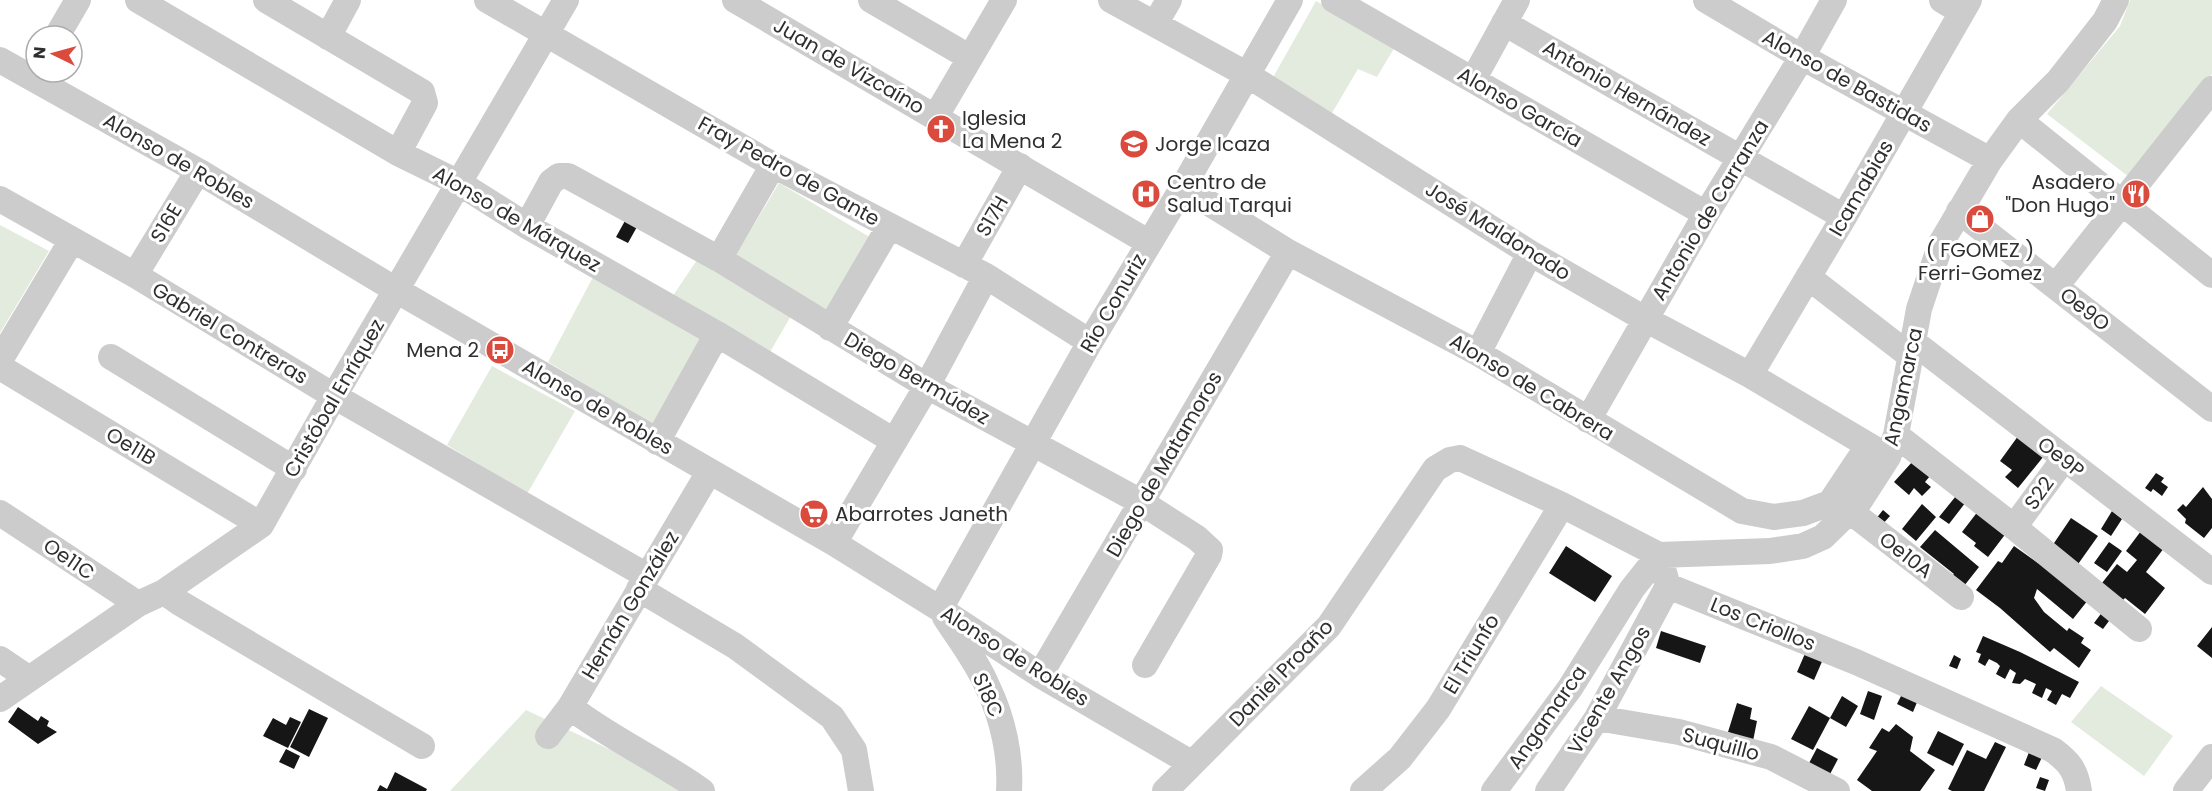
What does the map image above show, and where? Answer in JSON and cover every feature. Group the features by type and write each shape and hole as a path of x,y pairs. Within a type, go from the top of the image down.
{"street":[{"path":"64,24 78,0"},
{"name":"Alonso de Márquez","path":"138,0 398,153 459,183 527,226 717,334 894,441"},
{"path":"266,0 422,92 425,103 398,153"},
{"path":"328,37 348,0"},
{"name":"Fray Pedro de Gante","path":"487,0 773,165 975,271 1090,342"},
{"name":"Cristóbal Enríquez","path":"0,699 138,604 164,592 261,525 566,0"},
{"name":"Juan de Vizcaíno","path":"735,0 1148,242"},
{"path":"871,0 969,57"},
{"path":"936,116 1004,0"},
{"name":"José Maldonado","path":"1111,0 1246,74 1530,253 1645,319 1884,446 2014,527 2139,629"},
{"path":"1155,24 1169,0"},
{"name":"Río Conuriz","path":"940,609 1090,342 1290,0"},
{"name":"Alonso García","path":"1334,0 1706,214"},
{"path":"1473,80 1517,0"},
{"name":"Alonso de Bastidas","path":"1706,0 1802,57 1990,160"},
{"name":"Antonio de Carranza","path":"1588,420 1706,214 1834,0"},
{"name":"Angamarca","path":"1494,791 1570,688 1632,589 1659,555 1770,551 1803,546 1823,537 1851,512 1876,478 1929,277 1941,243 1990,160 2019,120 2058,81 2105,21 2116,0"},
{"name":"Icamabias","path":"1750,375 1905,112 1958,4"},
{"name":"Antonio Hernández","path":"1504,23 1844,217"},
{"name":"Alonso de Robles","path":"0,60 24,70"},
{"name":"Alonso de Robles","path":"50,84 396,290 834,543 1040,675 1191,763"},
{"path":"2056,286 2212,89"},
{"path":"2019,120 2212,275"},
{"path":"718,260 773,165"},
{"name":"S17H","path":"834,543 927,386 1020,166"},
{"name":"S16E","path":"135,275 198,171"},
{"name":"Diego Bermúdez","path":"527,226 551,182 559,176 568,176 718,260 927,386 1141,502 1197,538 1210,550 1209,555 1145,665"},
{"name":"Alonso de Cabrera","path":"1182,187 1288,252 1478,353 1742,511 1774,517 1803,513 1830,502 1884,446"},
{"name":"Gabriel Contreras","path":"0,199 135,275 643,582 832,717 854,750 861,791"},
{"name":"Oe9O","path":"1959,211 2212,408"},
{"path":"830,328 889,227"},
{"path":"0,360 72,240"},
{"name":"Diego de Matamoros","path":"1040,675 1288,252"},
{"path":"1478,353 1530,253"},
{"name":"Oe9P","path":"1808,277 1911,348 2208,562"},
{"path":"657,442 717,334"},
{"path":"111,357 294,469"},
{"name":"Oe11B","path":"0,368 261,525"},
{"name":"Daniel Proaño","path":"1165,791 1329,626 1435,469 1450,460 1460,458 1562,505"},
{"name":"S22","path":"2014,527 2064,459"},
{"name":"Hernán González","path":"548,736 570,707 710,472"},
{"path":"1562,505 1659,555 1668,586"},
{"name":"El Triunfo","path":"1363,791 1400,758 1438,709 1562,505"},
{"name":"Oe10A","path":"1851,512 1961,597"},
{"name":"Oe11C","path":"0,513 138,604"},
{"name":"Vicente Angos","path":"1548,791 1597,718 1668,586"},
{"name":"Los Criollos","path":"1668,586 1856,662 2053,750 2069,762 2078,781 2079,791"},
{"path":"164,592 422,746"},
{"name":"S18C","path":"940,609 988,687 1004,734 1010,770 1009,791"},
{"path":"0,659 28,678"},
{"path":"570,707 597,728 645,754 702,791"},
{"name":"Suquillo","path":"1597,718 1678,732 1771,757 1837,791"},
{"path":"2186,791 2212,757"}],"shaded area":[{"path":"2130,0 2212,0 2212,74 2133,180 2047,114 2120,26"},
{"path":"1316,1 1396,45 1377,77 1358,69 1329,118 1271,81"},
{"path":"779,183 873,239 830,312 736,255"},
{"path":"0,225 49,251 0,333"},
{"path":"697,260 791,316 767,357 670,300"},
{"path":"593,277 704,336 657,427 548,362"},
{"path":"492,366 575,411 527,494 447,445"},
{"path":"2101,686 2173,736 2144,776 2071,722"},
{"path":"526,710 698,791 450,791"}],"building":[{"path":"626,219 638,225 628,243 616,237"},
{"path":"2021,432 2048,451 2018,488 2005,477 2012,470 2000,461"},
{"path":"1913,461 1930,476 1925,482 1931,487 1922,496 1914,488 1909,495 1894,482"},
{"path":"2156,473 2164,478 2161,482 2168,487 2162,496 2153,489 2151,492 2145,488"},
{"path":"2203,487 2212,499 2212,528 2204,538 2185,523 2186,519 2177,510 2183,504 2186,507"},
{"path":"1960,491 1969,498 1949,524 1939,517"},
{"path":"1922,504 1936,517 1916,541 1902,529"},
{"path":"1982,506 2010,528 1988,557 1962,532"},
{"path":"1883,510 1890,516 1881,526 1875,520"},
{"path":"2112,511 2122,519 2111,536 2101,529"},
{"path":"2071,518 2098,536 2076,567 2050,549"},
{"path":"2144,527 2167,544 2146,572 2165,588 2145,614 2102,583 2117,564 2127,572 2137,560 2126,551"},
{"path":"1935,530 1979,567 1964,586 1952,576 1954,574 1920,547"},
{"path":"2109,542 2122,551 2107,572 2094,563"},
{"path":"1566,546 1612,576 1595,602 1549,573"},
{"path":"2014,546 2038,563 2044,556 2092,595 2073,619 2037,589 2034,598 2044,612 2067,631 2069,628 2084,638 2081,643 2091,650 2079,668 2054,648 2050,652 1976,590 1998,561 2002,563"},
{"path":"2106,607 2115,613 2103,629 2094,623"},
{"path":"2212,627 2212,658 2197,646"},
{"path":"1661,631 1706,646 1700,663 1656,648"},
{"path":"1983,636 2079,682 2070,698 2062,694 2056,705 2047,700 2052,691 2046,688 2042,698 2032,693 2036,684 2025,679 2020,684 2012,683 2016,673 2010,669 2005,679 1996,674 2000,666 1997,663 1989,659 1985,666 1978,662 1981,654 1976,652"},
{"path":"1807,649 1824,657 1814,680 1797,672"},
{"path":"1954,655 1961,659 1957,669 1949,666"},
{"path":"1905,688 1920,695 1913,712 1897,704"},
{"path":"1868,691 1882,696 1874,720 1860,714"},
{"path":"1842,696 1858,706 1846,727 1830,718"},
{"path":"1737,703 1752,708 1750,719 1757,721 1753,741 1728,732"},
{"path":"1809,706 1830,718 1813,750 1791,739"},
{"path":"18,707 38,721 41,716 49,721 47,726 57,732 38,744 8,722"},
{"path":"309,709 328,718 309,757 290,747"},
{"path":"290,717 301,722 288,748 263,736 273,718 286,725"},
{"path":"1896,724 1913,737 1910,751 1935,770 1920,791 1872,791 1857,780 1877,751 1869,748 1882,728 1889,732"},
{"path":"1938,731 1964,744 1953,766 1927,753"},
{"path":"1995,742 2006,747 1984,791 1948,789 1967,750 1986,759"},
{"path":"2031,747 2044,753 2036,770 2024,765"},
{"path":"1817,748 1838,759 1829,776 1808,765"},
{"path":"286,749 300,756 294,769 279,762"},
{"path":"395,772 427,789 426,791 377,791 380,785 387,789"},
{"path":"2040,777 2049,780 2045,791 2036,788"}],"place":[{"name":"Iglesia La Mena 2","path":"941,129"},
{"name":"Jorge Icaza","path":"1134,144"},
{"name":"Centro de Salud Tarqui","path":"1146,194"},
{"name":"Asadero \"Don Hugo\"","path":"2136,194"},
{"name":"( FGOMEZ ) Ferri-Gomez","path":"1980,219"},
{"name":"Mena 2","path":"500,350"},
{"name":"Abarrotes Janeth","path":"814,514"}]}
